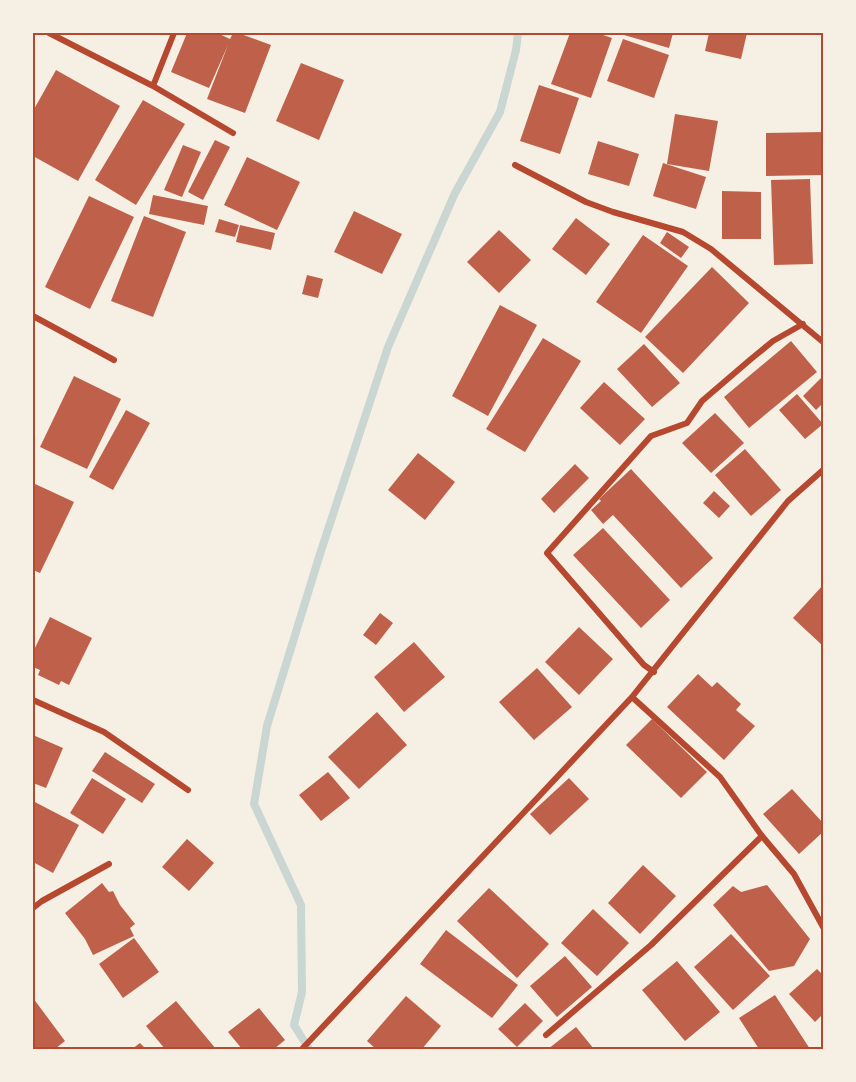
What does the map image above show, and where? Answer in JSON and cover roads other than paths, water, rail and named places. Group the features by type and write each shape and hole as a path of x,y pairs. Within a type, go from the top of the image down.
{"street":[{"path":"49,33 153,86 233,132"},
{"path":"153,86 174,33"},
{"path":"515,165 586,202 683,232 711,249 823,342"},
{"path":"33,316 114,360"},
{"path":"654,672 644,665 547,553 651,436 687,423 702,401 751,359 773,341 803,324"},
{"path":"302,1049 632,698 788,501 823,470"},
{"path":"632,698 720,777 762,836 794,874 823,927"},
{"path":"33,700 104,732 188,790"},
{"path":"546,1035 651,945 762,836"},
{"path":"33,908 109,864"}],"waterway":[{"path":"309,1049 294,1025 302,992 301,905 254,804 267,726 320,554 388,347 455,193 500,112 516,50 518,33"}]}
